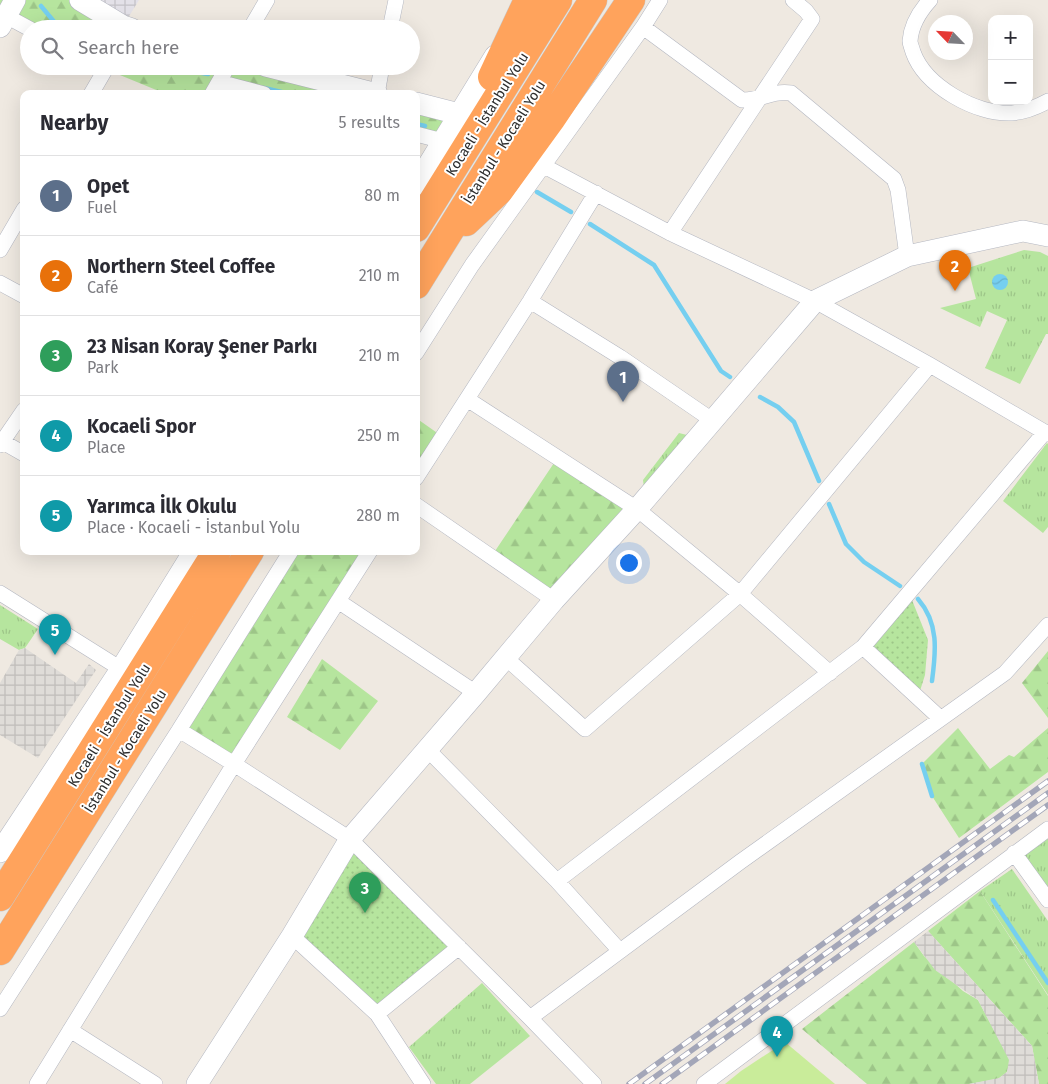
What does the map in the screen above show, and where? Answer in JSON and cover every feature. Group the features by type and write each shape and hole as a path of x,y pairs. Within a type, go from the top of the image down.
{"highway":[{"path":"424,194 528,0"},
{"name":"Kocaeli - İstanbul Yolu","path":"420,211 424,194 558,0"},
{"name":"İstanbul - Kocaeli Yolu","path":"420,278 593,0"},
{"path":"438,249 499,191 552,118 631,0"},
{"name":"Kocaeli - İstanbul Yolu","path":"0,897 195,555"},
{"name":"İstanbul - Kocaeli Yolu","path":"0,951 248,555"}],"main road":[{"path":"80,0 113,20"},
{"path":"424,194 443,141 528,0"},
{"path":"302,75 361,90"},
{"path":"420,104 459,114"},
{"path":"197,1084 292,936 350,839 554,600 637,509 815,301 907,256 1023,230 1048,236"},
{"path":"1,849 121,670 195,555"}],"street":[{"path":"255,20 267,0"},
{"path":"392,20 396,0"},
{"path":"420,347 472,265 542,165 643,27 660,0"},
{"path":"670,233 812,19 793,0"},
{"path":"930,0 914,23 910,42 916,60 928,77 958,98 988,110 1012,113 1036,108 1048,101"},
{"path":"7,14 20,22"},
{"path":"643,27 742,100 749,100 773,93 791,93 894,179 898,190 907,256"},
{"path":"93,90 102,75"},
{"path":"223,75 215,88 231,90"},
{"path":"378,90 380,75"},
{"path":"420,135 443,141"},
{"path":"542,165 670,233 815,301 1046,433 863,647 557,881"},
{"path":"420,472 530,301 596,193"},
{"path":"0,250 20,216"},
{"path":"0,284 20,294"},
{"path":"530,301 620,357 712,420"},
{"path":"506,658 585,729 740,594 930,365"},
{"path":"468,399 637,509 740,594 830,672"},
{"path":"20,416 2,443 20,452"},
{"path":"420,508 554,600"},
{"path":"0,1009 288,555"},
{"path":"37,1084 234,764 367,555"},
{"path":"0,593 121,670"},
{"path":"338,601 476,693"},
{"path":"530,1018 940,718 1005,673 1048,626"},
{"path":"863,647 940,718"},
{"path":"179,730 350,839 594,1084"},
{"path":"427,749 557,881 620,951"},
{"path":"704,1084 1048,828"},
{"path":"1014,853 1048,900"},
{"path":"292,936 377,1014 423,1084"},
{"path":"377,1014 459,947"},
{"path":"70,1030 155,1084"}],"shaded area":[{"path":"80,0 139,0 127,20 113,20"},
{"path":"25,648 76,683 89,664 96,670 38,758 0,735 0,683 19,650"},
{"path":"928,931 1032,1046 1039,1084 969,1084 999,1078 1007,1072 1009,1060 978,1000 935,970 914,942"}],"green space":[{"path":"0,0 80,0 116,20 20,20 20,28 0,27"},
{"path":"120,75 302,75 361,90 249,90 219,82 214,90 156,90"},
{"path":"420,104 459,114 443,141 420,135"},
{"path":"1024,250 1040,252 1048,256 1048,334 1046,334 1020,384 985,368 1007,320 987,311 980,327 940,308 976,299 968,268"},
{"path":"420,421 443,437 420,472"},
{"path":"679,433 687,435 644,488 643,480"},
{"path":"1047,443 1048,527 1043,533 1003,501"},
{"path":"558,457 637,509 554,600 491,557"},
{"path":"288,555 367,555 234,764 179,730"},
{"path":"912,600 928,640 925,675 919,694 869,648"},
{"path":"0,605 38,629 25,648 19,650 0,639"},
{"path":"1048,651 1048,718 1022,683"},
{"path":"322,659 378,701 340,750 287,717"},
{"path":"958,728 990,769 1009,755 1014,757 1048,728 1048,772 959,838 932,796 922,764"},
{"path":"1048,829 1048,900 1014,853"},
{"path":"350,839 459,947 377,1014 292,936"},
{"path":"1012,869 1048,921 1048,995 980,891"},
{"path":"980,891 1048,996 1048,1084 1039,1084 1032,1046 928,931"},
{"path":"914,942 924,956 963,991 978,1000 1010,1060 1007,1072 998,1079 969,1084 867,1084 802,1029"},
{"path":"482,983 530,1036 470,1084 436,1084 409,1047"},
{"path":"785,1042 835,1084 725,1084 741,1071"}],"water":[{"path":"1000,274 1006,276 1008,282 1006,288 1000,290 994,288 992,282 994,276"}],"waterway":[{"path":"41,6 53,20"},
{"path":"264,88 273,90"},
{"path":"420,125 425,126"},
{"path":"537,192 571,212"},
{"path":"590,224 654,265 721,371 730,377"},
{"path":"760,397 778,407 794,422 819,481"},
{"path":"829,504 846,544 864,562 900,586"},
{"path":"918,599 925,608 933,628 935,648 932,681"},
{"path":"922,764 932,796"},
{"path":"993,900 1048,983"}],"railway":[{"path":"629,1084 1048,781"},
{"path":"645,1084 1048,793"},
{"path":"662,1084 1048,805"}],"place":[{"name":"Northern Steel Coffee","path":"955,291"},
{"name":"Opet","path":"623,402"},
{"name":"Yarımca İlk Okulu","path":"55,655"},
{"name":"23 Nisan Koray Şener Parkı","path":"365,913"},
{"name":"Kocaeli Spor","path":"777,1057"}]}
